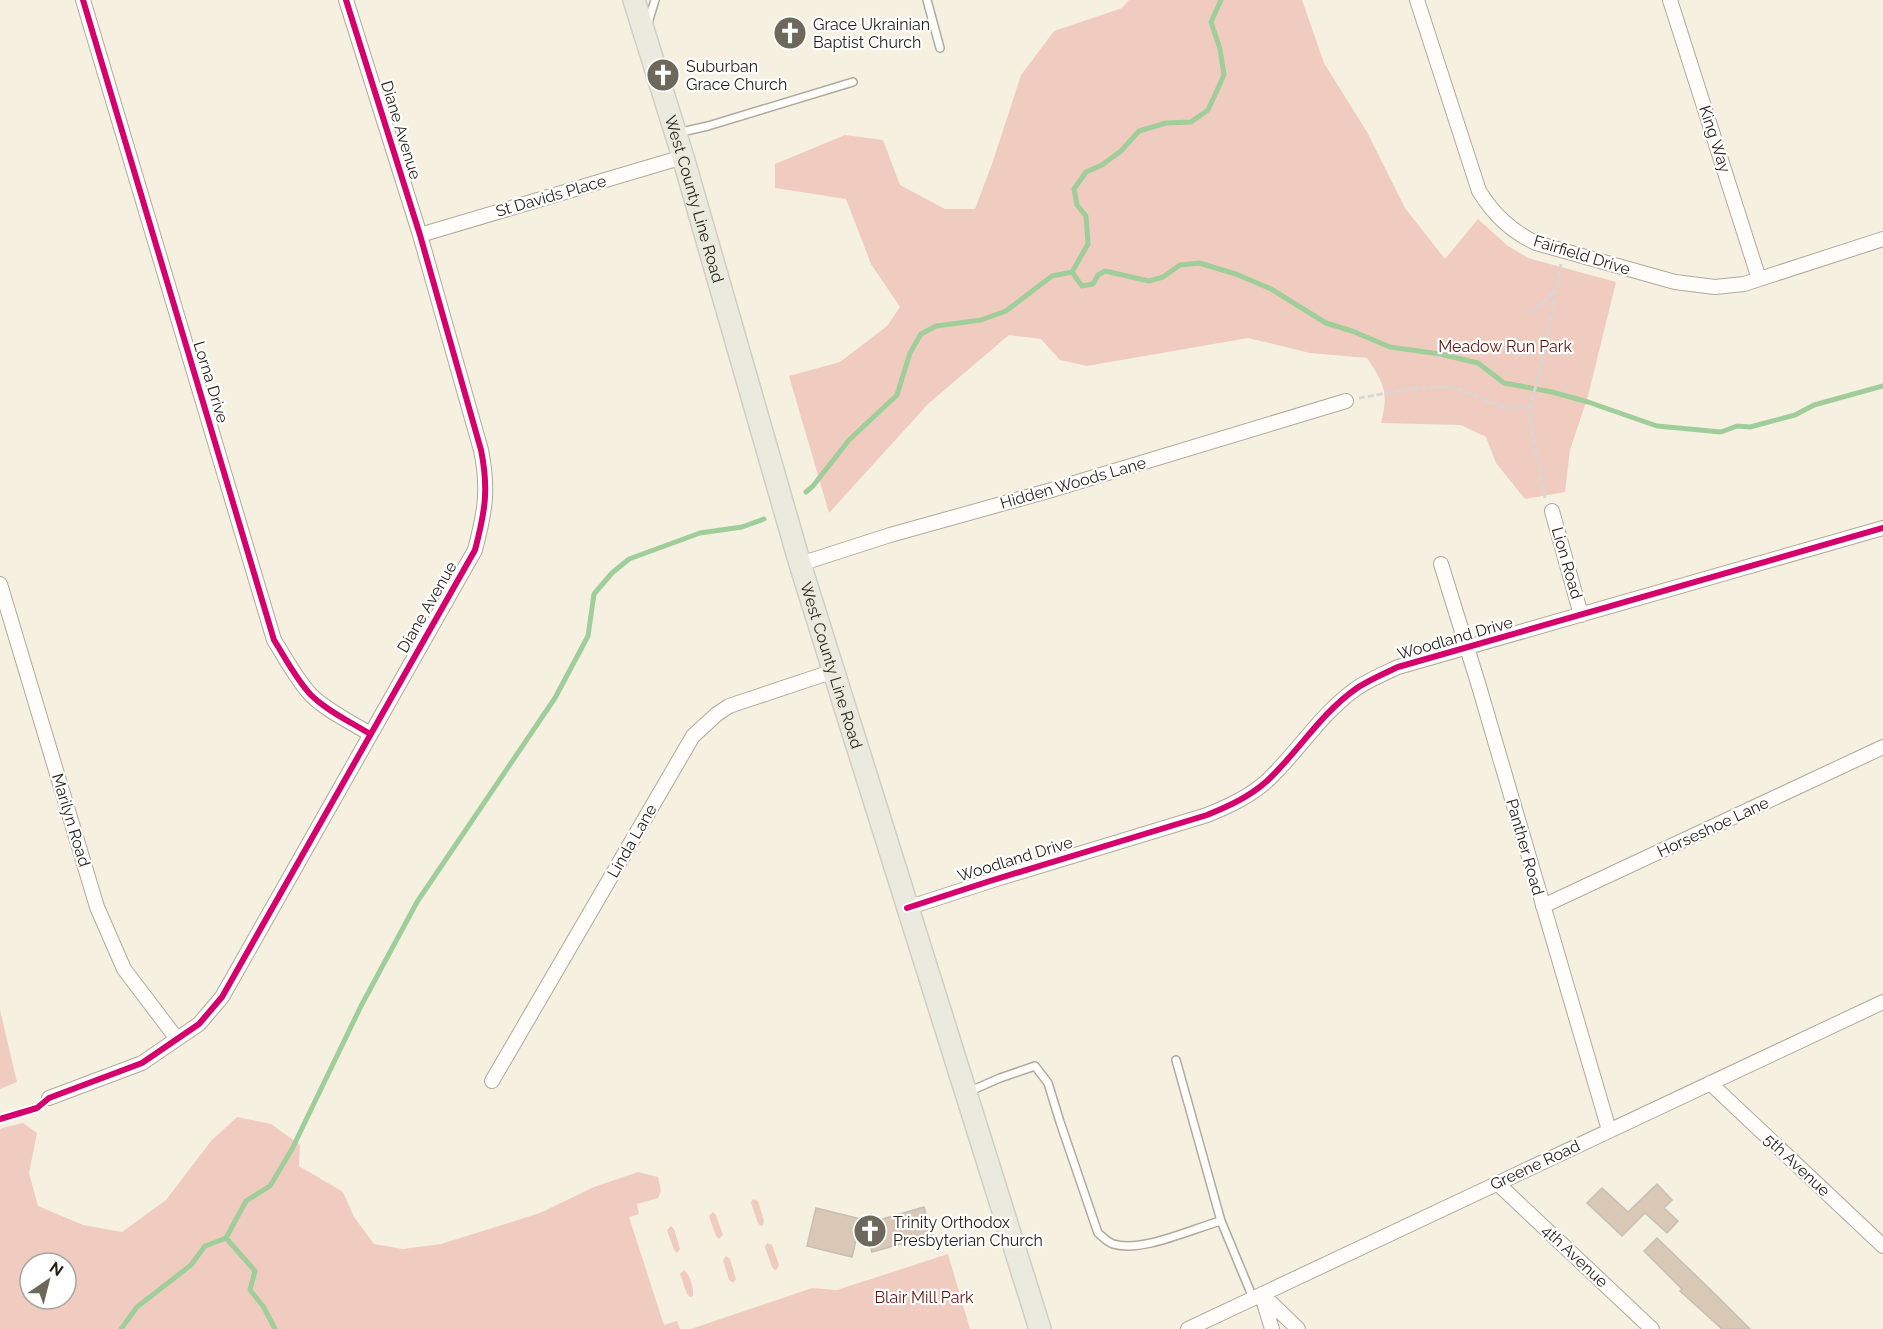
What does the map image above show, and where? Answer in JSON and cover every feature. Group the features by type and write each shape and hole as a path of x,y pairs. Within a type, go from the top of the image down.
{"main road":[{"name":"West County Line Road","path":"634,0 683,157 800,564 1040,1329"}],"street":[{"name":"Lorna Drive","path":"83,0 274,640 295,674 313,696 324,706 370,734"},
{"name":"Diane Avenue","path":"49,1098 142,1063 199,1024 222,997 475,550 486,497 486,474 481,450 420,234 346,0"},
{"name":"Fairfield Drive","path":"1417,0 1479,191 1491,209 1510,228 1536,243 1675,282 1696,286 1725,286 1744,284 1883,239"},
{"name":"King Way","path":"1670,0 1759,279"},
{"name":"St Davids Place","path":"420,234 683,157"},
{"name":"Hidden Woods Lane","path":"800,564 890,535 1048,491 1346,401"},
{"name":"Lion Road","path":"1552,511 1581,615"},
{"name":"Woodland Drive","path":"907,908 990,880 1229,807 1249,795 1267,780 1338,704 1356,689 1398,668 1883,528"},
{"name":"Panther Road","path":"1441,564 1609,1130"},
{"name":"Marilyn Road","path":"0,584 97,907 124,969 177,1039"},
{"name":"Linda Lane","path":"492,1081 693,736 729,706 834,671"},
{"name":"Horseshoe Lane","path":"1543,906 1883,747"},
{"name":"Greene Road","path":"1188,1329 1883,1002"},
{"name":"5th Avenue","path":"1710,1083 1883,1246"},
{"name":"4th Avenue","path":"1497,1183 1652,1329"},
{"path":"1257,1296 1272,1329"},
{"path":"1257,1296 1299,1329"}],"lane":[{"path":"645,34 655,0"},
{"path":"927,0 940,48"},
{"path":"675,134 853,82"},
{"path":"1176,1060 1221,1221 1257,1296"},
{"path":"965,1093 1035,1066 1048,1083 1098,1233 1111,1244 1128,1246 1155,1243 1221,1221"}],"path":[{"path":"1552,511 1546,503 1539,475 1530,407 1543,360 1564,250"},
{"path":"1529,315 1555,291"},
{"path":"1346,401 1400,391 1456,388 1500,406 1530,407"}],"green space":[{"name":"Meadow Run Park","path":"1129,0 1302,0 1324,63 1367,132 1405,208 1445,259 1478,219 1508,246 1528,258 1616,282 1588,396 1570,450 1565,492 1525,499 1496,463 1486,437 1461,425 1381,423 1385,396 1381,382 1367,358 1310,353 1248,338 1087,366 1060,360 1041,339 1009,335 929,403 829,513 789,376 840,362 887,326 900,307 871,264 846,199 775,188 775,164 845,135 883,140 900,185 945,209 975,209 1021,75 1054,31 1122,8"},
{"path":"0,1010 17,1082 0,1089"},
{"path":"237,1117 271,1124 300,1145 299,1166 343,1192 354,1217 374,1244 403,1249 441,1244 540,1213 594,1187 638,1172 658,1177 661,1191 658,1198 637,1204 639,1214 629,1217 664,1325 677,1321 680,1329 0,1329 0,1130 2,1128 23,1123 37,1133 29,1173 38,1206 83,1225 122,1232 166,1200 211,1141"},
{"path":"753,1199 758,1201 764,1221 761,1226 751,1203"},
{"path":"713,1212 723,1235 719,1239 709,1216"},
{"path":"671,1226 680,1249 677,1253 667,1230"},
{"path":"767,1243 772,1245 779,1265 775,1270 765,1247"},
{"name":"Blair Mill Park","path":"948,1254 970,1329 691,1329 812,1288 837,1290"},
{"path":"726,1256 730,1259 736,1279 733,1283 729,1280 723,1260"},
{"path":"684,1270 692,1286 693,1296 690,1297 680,1274"}],"building":[{"path":"1657,1184 1672,1200 1664,1208 1678,1221 1667,1233 1645,1213 1622,1236 1587,1203 1602,1188 1628,1212"},
{"path":"924,1207 932,1235 872,1252 865,1224"},
{"path":"816,1208 861,1219 852,1257 807,1246"},
{"path":"1657,1238 1750,1329 1722,1329 1680,1291 1682,1289 1644,1251"}],"waterway":[{"path":"806,492 849,440 897,395 910,353 921,334 936,326 981,320 1006,311 1052,276 1072,272 1088,244 1086,216 1077,205 1074,189 1086,172 1102,165 1121,151 1139,131 1166,123 1191,122 1208,110 1224,75 1220,49 1211,22 1221,0"},
{"path":"1072,272 1082,286 1093,284 1098,275 1105,271 1149,281 1163,277 1180,265 1199,263 1236,274 1271,289 1326,323 1390,347 1440,354 1478,363 1504,383 1552,392 1588,402 1657,426 1721,432 1737,426 1750,427 1795,415 1814,405 1883,386"},
{"path":"121,1329 137,1307 191,1265 205,1246 226,1238 246,1201 270,1186 292,1149 361,1006 417,902 555,698 588,636 594,594 612,573 629,559 700,533 742,527 764,519"},
{"path":"226,1238 255,1271 250,1290 263,1306 275,1329"}],"cycle path":[{"path":"83,0 274,640 296,676 317,701 370,734"},
{"path":"0,1119 37,1108 49,1098 142,1063 199,1024 222,997 475,550 485,500 485,477 481,450 420,235 346,0"},
{"path":"907,908 1207,815 1231,805 1267,781 1344,698 1366,682 1398,667 1883,528"}],"place":[{"name":"Grace Ukrainian Baptist Church","path":"790,33"},
{"name":"Suburban Grace Church","path":"663,75"},
{"name":"Trinity Orthodox Presbyterian Church","path":"870,1231"}]}
